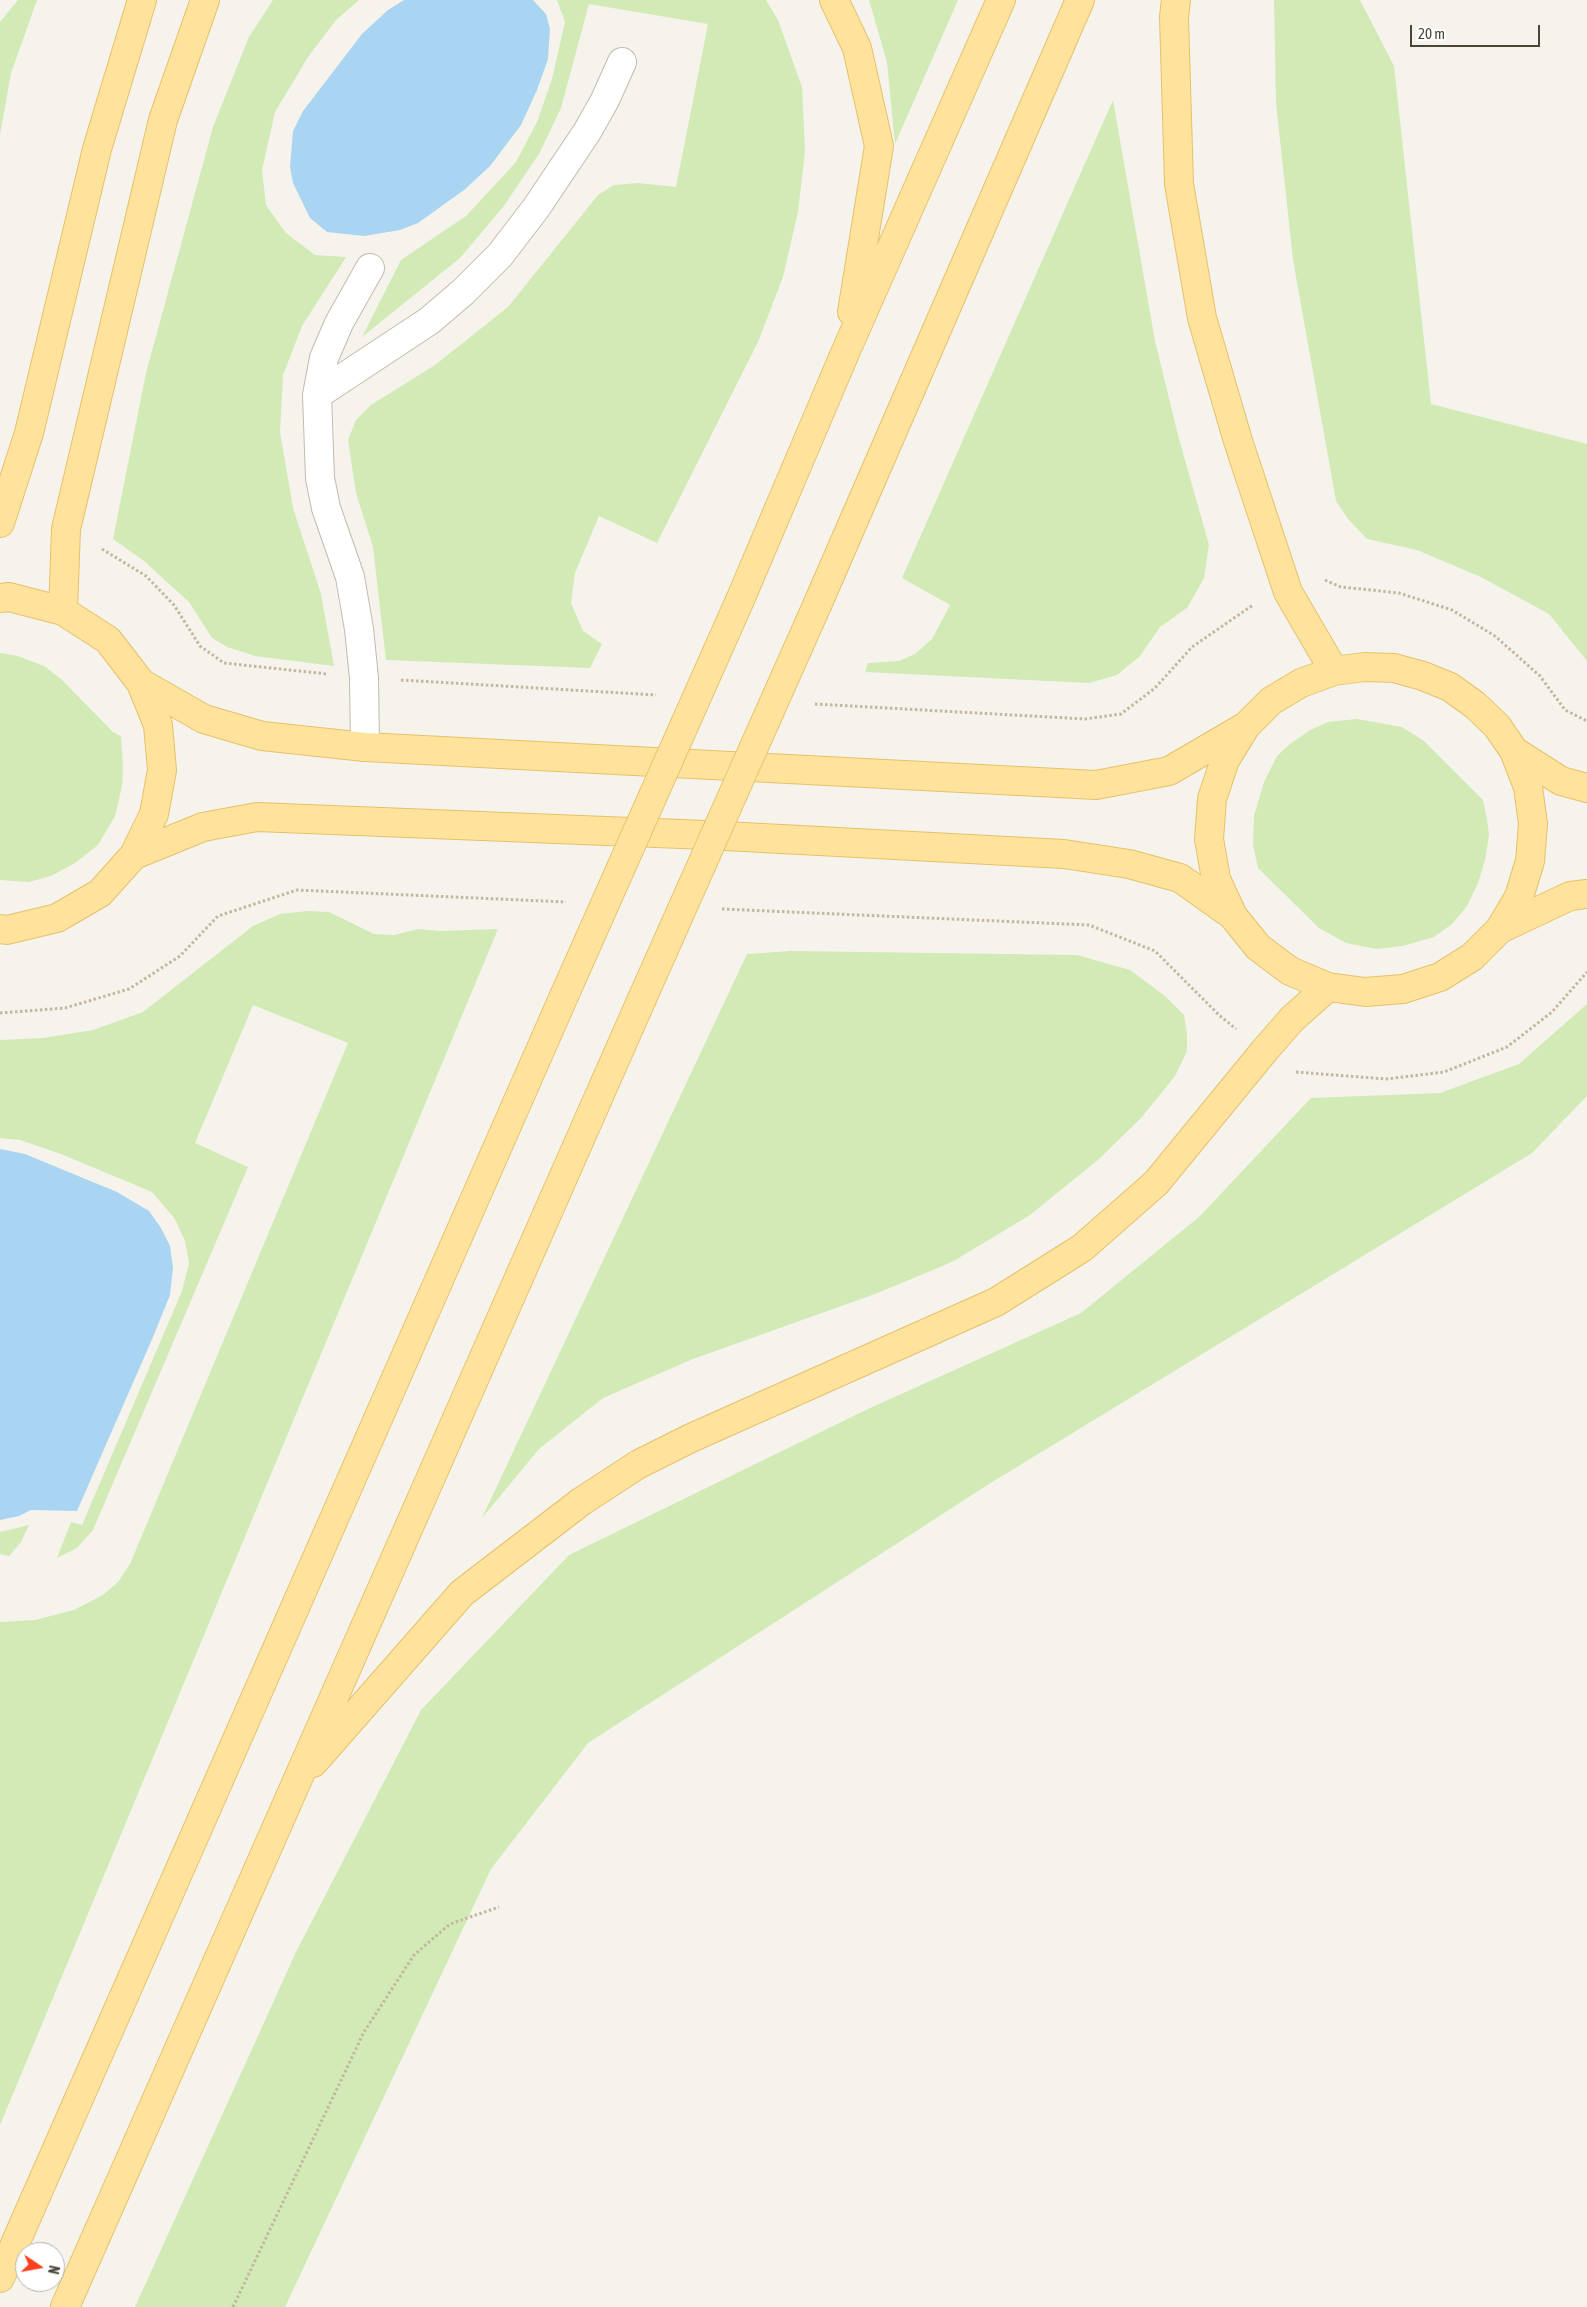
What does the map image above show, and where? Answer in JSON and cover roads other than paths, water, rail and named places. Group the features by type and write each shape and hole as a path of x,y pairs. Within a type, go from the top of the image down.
{"main road":[{"path":"0,523 30,433 97,149 142,0"},
{"path":"63,611 68,519 163,120 205,0"},
{"path":"834,0 856,48 879,146 845,353"},
{"path":"0,2278 740,600 845,353 1000,0"},
{"path":"66,2307 296,1782 818,603 1080,0"},
{"path":"1176,0 1174,17 1179,184 1202,318 1238,441 1288,592 1334,671"},
{"path":"0,598 9,597 63,611 108,640 142,682 158,725 162,770 154,814 134,855 100,893 56,918 7,930 0,929"},
{"path":"1364,667 1394,668 1423,676 1450,688 1476,705 1497,726 1514,752 1528,786 1533,824 1530,861 1519,897 1500,929 1472,957 1440,977 1403,989 1365,992 1328,987 1290,971 1258,947 1233,916 1216,879 1209,839 1212,807 1225,760 1246,726 1271,701 1301,683 1334,671 1364,667"},
{"path":"142,682 204,719 262,736 365,747 1096,785 1169,771 1246,726"},
{"path":"1514,752 1562,781 1587,788"},
{"path":"134,855 203,827 256,816 706,835 1044,853 1130,864 1180,878 1233,916"},
{"path":"1500,929 1570,896 1587,894"},
{"path":"296,1782 462,1593 582,1501 639,1464 691,1438 996,1302 1082,1248 1156,1183 1292,1019 1328,987"}],"lane":[{"path":"317,395 429,321 463,292 500,255 536,208 587,132 605,100 622,62"},
{"path":"365,747 364,678 359,629 350,577 326,508 320,478 317,395 324,358 339,323 370,268"}],"water":[{"path":"404,0 533,0 546,14 550,29 548,59 537,90 521,125 490,166 464,190 418,223 400,230 364,236 327,232 310,218 293,183 290,167 293,131 303,111 362,34 388,10"},
{"path":"0,1149 25,1154 117,1192 149,1211 161,1228 170,1246 173,1268 170,1295 77,1511 31,1510 19,1516 0,1520"}]}
